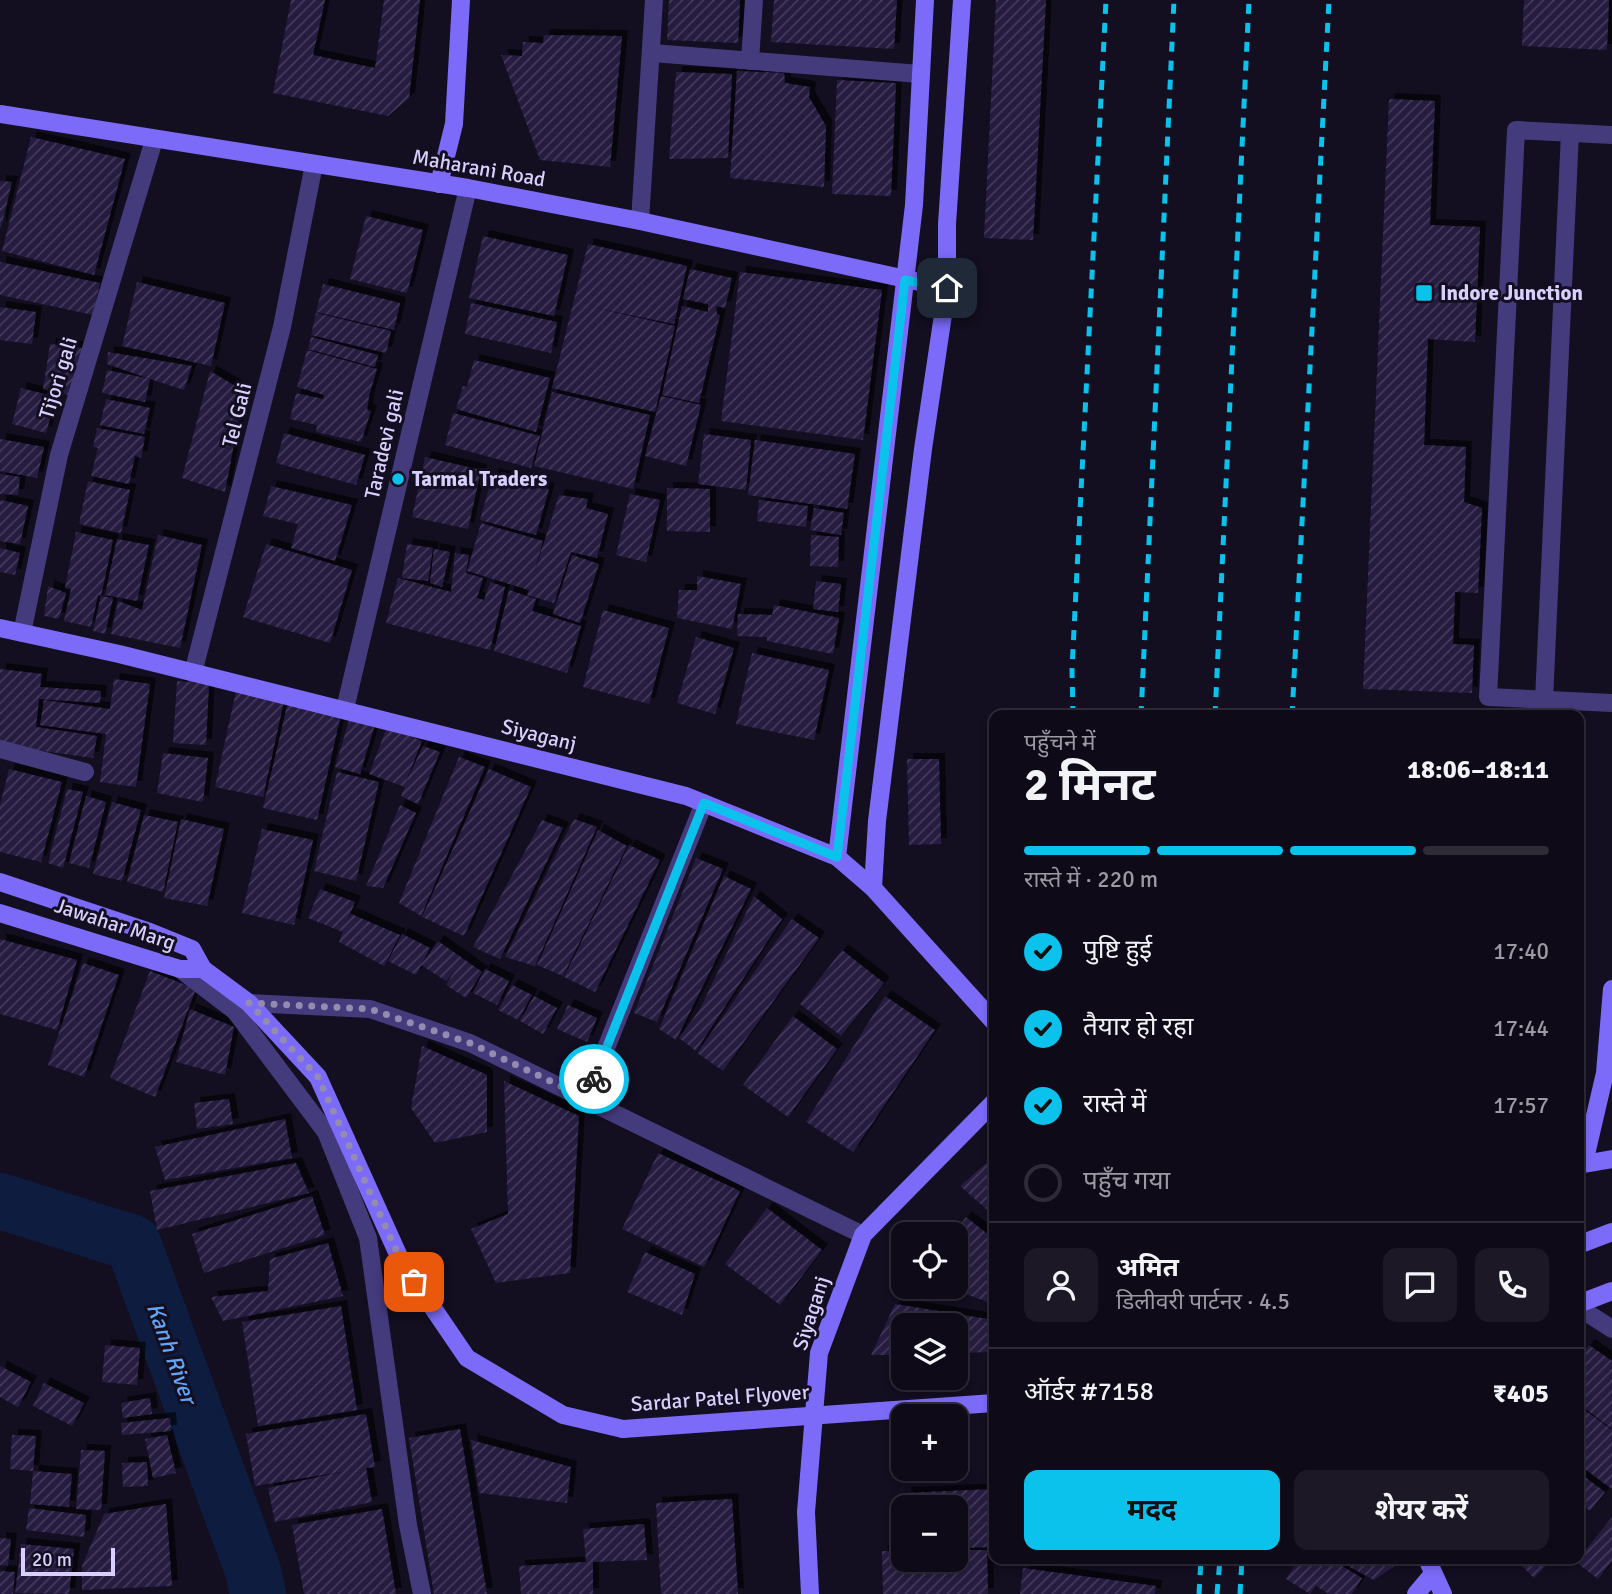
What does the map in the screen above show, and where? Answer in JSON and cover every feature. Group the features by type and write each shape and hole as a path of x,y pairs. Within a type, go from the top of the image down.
{"street":[{"path":"439,184 454,124 461,0"},
{"path":"640,220 654,0"},
{"path":"750,61 754,0"},
{"path":"837,857 914,205 925,0"},
{"path":"873,888 877,821 921,463 947,288 947,224 962,0"},
{"path":"652,53 920,74"},
{"name":"Maharani Road","path":"0,114 468,188 640,220 947,288"},
{"path":"1612,135 1516,130 1488,697 1612,704"},
{"path":"1544,700 1570,133"},
{"name":"Tijori gali","path":"22,633 59,455 153,140"},
{"name":"Tel Gali","path":"193,673 238,508 282,327 314,164"},
{"name":"Taradevi gali","path":"345,709 468,188"},
{"name":"Siyaganj","path":"0,628 345,709 686,796 704,803 837,857 873,888 989,1016"},
{"path":"0,749 85,772"},
{"path":"586,1098 704,803"},
{"path":"0,882 150,932 192,949 203,969 249,1003 370,1009 470,1043 863,1235"},
{"name":"Jawahar Marg","path":"0,913 180,969 203,969"},
{"path":"180,969 235,1011 326,1132 368,1238 408,1525 422,1594"},
{"path":"1584,1153 1605,1073 1612,989"},
{"name":"Sardar Patel Flyover","path":"249,1003 318,1077 401,1261 427,1303 467,1358 563,1415 623,1429 989,1403"},
{"name":"Siyaganj","path":"810,1594 806,1512 818,1353 863,1235 989,1107"},
{"path":"1584,1164 1612,1159"},
{"path":"1584,1243 1612,1232"},
{"path":"1584,1303 1612,1291"},
{"path":"1584,1310 1612,1329"},
{"path":"1416,1594 1430,1567"},
{"path":"1430,1567 1443,1594"}],"building":[{"path":"291,0 325,0 313,55 375,68 384,0 420,0 409,98 388,116 273,93"},
{"path":"669,0 740,0 738,43 667,40"},
{"path":"774,0 897,0 894,49 771,42"},
{"path":"996,0 1046,0 1033,240 984,238"},
{"path":"1524,0 1609,0 1607,50 1522,46"},
{"path":"544,35 622,36 610,167 540,160 501,55 522,56 523,42 543,43"},
{"path":"737,71 784,73 785,83 810,87 809,97 826,126 824,187 730,178"},
{"path":"676,72 732,74 728,158 669,159"},
{"path":"837,80 896,83 891,196 832,194"},
{"path":"1389,99 1435,101 1430,225 1480,227 1475,342 1428,339 1424,445 1466,447 1464,502 1482,508 1478,593 1455,592 1453,644 1474,645 1472,693 1363,689"},
{"path":"31,137 125,159 94,275 2,251"},
{"path":"0,181 12,182 1,228 0,228"},
{"path":"366,216 423,230 407,293 350,279"},
{"path":"483,236 568,255 554,316 469,298"},
{"path":"588,244 687,266 674,324 591,307 675,326 655,412 552,388"},
{"path":"0,262 100,283 93,315 0,295"},
{"path":"690,269 732,278 725,308 716,306 717,314 720,315 699,403 662,395 682,306 708,312 708,304 683,299"},
{"path":"740,272 882,290 863,440 721,421"},
{"path":"137,282 225,303 211,366 122,346"},
{"path":"323,284 400,303 394,330 316,312"},
{"path":"471,303 557,322 551,353 465,334"},
{"path":"0,307 36,312 32,344 0,340"},
{"path":"316,313 391,331 386,353 311,335"},
{"path":"311,337 378,355 375,367 308,349"},
{"path":"50,344 82,348 72,396 43,389"},
{"path":"307,350 377,369 367,410 371,411 361,442 316,432 317,425 290,419 296,393 323,399 324,395 297,387"},
{"path":"108,352 192,366 184,390 107,364"},
{"path":"474,360 550,378 536,432 456,409 463,386 467,387"},
{"path":"107,370 150,379 145,402 102,393"},
{"path":"210,371 244,391 225,492 182,478"},
{"path":"21,388 56,397 46,433 12,424"},
{"path":"552,392 650,415 633,489 534,466"},
{"path":"661,396 701,405 686,466 645,456"},
{"path":"106,399 150,408 144,434 100,425"},
{"path":"453,413 540,436 531,468 445,445"},
{"path":"97,428 145,437 141,458 135,456 129,484 91,476 98,448 93,447"},
{"path":"284,433 365,455 356,485 276,463"},
{"path":"704,434 751,440 746,490 698,484"},
{"path":"0,439 44,447 37,478 0,471"},
{"path":"755,440 855,454 847,509 748,495"},
{"path":"425,457 481,470 468,529 412,517"},
{"path":"0,474 20,477 18,495 0,494"},
{"path":"493,474 549,489 536,535 480,520"},
{"path":"88,481 130,490 121,533 79,524"},
{"path":"271,486 352,505 335,561 291,548 298,524 263,516"},
{"path":"667,488 710,489 710,532 667,531"},
{"path":"630,494 660,500 646,562 616,555"},
{"path":"559,495 588,499 586,508 608,514 597,558 571,552 554,603 527,595 529,590 467,571 481,523 543,541 533,577"},
{"path":"0,500 28,506 20,544 0,541"},
{"path":"759,500 808,506 806,527 757,521"},
{"path":"814,508 844,513 841,535 810,530"},
{"path":"76,532 113,540 91,627 64,621 71,589 65,588"},
{"path":"158,535 202,545 180,648 111,634 118,601 142,610"},
{"path":"811,535 839,537 838,567 810,566"},
{"path":"117,539 149,545 137,601 105,595"},
{"path":"266,544 352,570 330,643 243,617"},
{"path":"407,544 433,548 428,581 402,578"},
{"path":"0,548 20,553 15,575 0,572"},
{"path":"434,549 450,552 442,587 430,583"},
{"path":"455,553 469,555 466,573 483,578 477,598 484,600 490,582 505,587 490,650 386,623 398,578 451,592"},
{"path":"572,555 599,564 580,623 553,614"},
{"path":"697,576 741,584 732,629 677,618 679,590 697,590"},
{"path":"816,581 841,584 838,612 813,609"},
{"path":"48,586 66,593 59,619 44,616"},
{"path":"509,590 536,599 532,611 581,626 567,673 494,651"},
{"path":"101,596 113,598 105,634 93,631"},
{"path":"774,605 839,618 833,654 767,641 767,637 737,636 738,614 772,615"},
{"path":"603,610 669,628 649,704 583,687"},
{"path":"696,637 734,648 715,714 677,703"},
{"path":"752,653 829,670 814,740 736,724"},
{"path":"0,669 42,674 40,687 101,691 100,703 39,699 36,727 97,736 93,758 0,745"},
{"path":"114,679 150,684 136,787 100,782 106,734 40,725 44,700 110,709"},
{"path":"177,681 209,683 206,745 173,743"},
{"path":"236,691 284,701 263,797 215,787"},
{"path":"288,702 341,714 317,820 263,808"},
{"path":"351,714 376,721 360,774 335,767"},
{"path":"387,727 422,741 405,784 423,746 440,752 418,804 401,796 405,787 369,774"},
{"path":"163,753 208,758 203,802 157,793"},
{"path":"459,757 485,767 421,916 399,903"},
{"path":"907,759 939,759 941,844 909,845"},
{"path":"9,769 62,782 41,862 0,852 0,805"},
{"path":"489,769 531,787 464,936 422,917"},
{"path":"337,772 379,782 356,881 314,871"},
{"path":"67,789 83,792 63,868 48,863"},
{"path":"86,796 106,802 89,868 69,863"},
{"path":"112,802 141,810 122,881 93,874"},
{"path":"400,805 416,813 383,888 366,886"},
{"path":"144,815 178,822 163,892 127,882"},
{"path":"181,819 224,829 207,906 164,898"},
{"path":"574,819 597,827 535,966 505,957"},
{"path":"542,820 563,828 500,959 473,947"},
{"path":"262,829 313,840 294,925 242,913"},
{"path":"598,830 627,846 563,976 537,965"},
{"path":"629,845 660,860 595,992 564,977"},
{"path":"696,858 723,869 657,1022 634,1013"},
{"path":"724,876 751,889 676,1040 659,1029"},
{"path":"320,889 355,902 346,924 351,914 400,935 384,966 339,942 343,932 308,918"},
{"path":"754,896 782,919 696,1051 679,1038 700,1009"},
{"path":"792,919 819,938 723,1071 697,1053"},
{"path":"402,934 430,948 416,975 388,961"},
{"path":"0,939 77,960 57,1030 0,1014"},
{"path":"438,941 482,972 466,998 446,985 455,970 446,981 421,965"},
{"path":"842,950 884,983 841,1036 800,1004"},
{"path":"83,963 119,975 84,1077 48,1065"},
{"path":"485,969 509,981 497,1005 473,993"},
{"path":"150,971 196,989 155,1097 110,1078"},
{"path":"512,985 532,995 518,1020 498,1010"},
{"path":"534,996 557,1008 543,1034 520,1021"},
{"path":"885,996 935,1030 853,1152 806,1122"},
{"path":"568,1005 597,1018 587,1042 557,1029"},
{"path":"190,1009 234,1027 225,1075 176,1062"},
{"path":"793,1016 837,1049 788,1117 743,1085"},
{"path":"422,1046 487,1075 487,1132 435,1143 411,1108"},
{"path":"504,1081 579,1116 570,1273 496,1283 471,1229 508,1214"},
{"path":"229,1099 233,1124 197,1129 194,1103"},
{"path":"285,1119 292,1158 165,1180 155,1147"},
{"path":"658,1153 740,1191 704,1267 622,1229"},
{"path":"989,1160 989,1212 960,1186"},
{"path":"296,1163 309,1193 157,1230 150,1191"},
{"path":"312,1196 325,1235 204,1273 192,1234"},
{"path":"767,1208 822,1250 780,1305 725,1264"},
{"path":"966,1217 989,1235 989,1302 968,1295 968,1222 962,1222"},
{"path":"328,1243 343,1296 223,1321 211,1297 268,1291 270,1259"},
{"path":"645,1252 695,1274 682,1315 627,1292"},
{"path":"895,1304 951,1313 891,1313 891,1355 871,1355"},
{"path":"341,1306 357,1410 258,1426 242,1322"},
{"path":"968,1316 989,1319 989,1352 968,1353"},
{"path":"105,1345 140,1348 137,1385 102,1382"},
{"path":"1589,1345 1612,1361 1612,1429 1584,1408 1584,1351"},
{"path":"0,1366 31,1382 18,1407 0,1397"},
{"path":"44,1383 84,1403 72,1426 33,1406"},
{"path":"150,1398 152,1414 123,1418 121,1403"},
{"path":"1584,1409 1612,1430 1612,1489 1584,1468"},
{"path":"366,1414 375,1467 366,1468 372,1502 275,1522 268,1488 341,1472 255,1486 246,1434"},
{"path":"170,1418 171,1431 122,1435 121,1423"},
{"path":"460,1429 487,1594 434,1594 409,1438"},
{"path":"12,1435 36,1436 33,1471 10,1469"},
{"path":"167,1435 176,1473 153,1478 145,1439"},
{"path":"471,1440 571,1467 567,1503 479,1493"},
{"path":"81,1450 105,1451 101,1510 76,1509"},
{"path":"147,1462 148,1486 123,1487 122,1463"},
{"path":"33,1471 72,1474 69,1507 30,1504"},
{"path":"1584,1476 1605,1492 1590,1511 1584,1506"},
{"path":"989,1489 989,1547 968,1548 968,1495 905,1495"},
{"path":"732,1499 738,1594 661,1594 656,1503"},
{"path":"166,1504 172,1586 82,1590 82,1566 104,1514"},
{"path":"29,1508 86,1515 84,1537 26,1530"},
{"path":"382,1509 396,1594 304,1594 292,1525"},
{"path":"1612,1517 1612,1561 1598,1579 1579,1564 1584,1564 1584,1552"},
{"path":"644,1524 647,1560 593,1562 593,1594 521,1594 519,1566 586,1562 583,1529"},
{"path":"0,1538 11,1539 8,1566 0,1565"},
{"path":"21,1544 74,1549 69,1594 15,1593"},
{"path":"968,1550 987,1550 988,1594 883,1594 882,1551 891,1551 891,1572 968,1572"},
{"path":"1296,1564 1339,1564 1362,1578 1352,1594 1329,1594 1316,1586 1310,1594 1286,1579"},
{"path":"1344,1564 1398,1564 1374,1580"},
{"path":"1520,1564 1548,1564 1534,1578"},
{"path":"1023,1568 1156,1586 1155,1594 1020,1594"},
{"path":"0,1571 15,1572 13,1594 0,1594"}],"waterway":[{"name":"Kanh River","path":"0,1201 133,1243 253,1571 258,1594"}],"railway":[{"path":"1073,710 1072,669 1106,0"},
{"path":"1141,710 1174,0"},
{"path":"1215,710 1249,0"},
{"path":"1292,710 1329,0"},
{"path":"1199,1594 1201,1564"},
{"path":"1217,1594 1220,1564"},
{"path":"1240,1594 1242,1564"}],"way so far":[{"path":"414,1282 401,1261 318,1077 249,1003 370,1009 470,1043 586,1098 594,1079"}],"place":[{"name":"Indore Junction","path":"1424,293"},
{"name":"Tarmal Traders","path":"398,479"}],"route":[{"path":"594,1079 704,803 837,857 905,280 947,288"}]}
